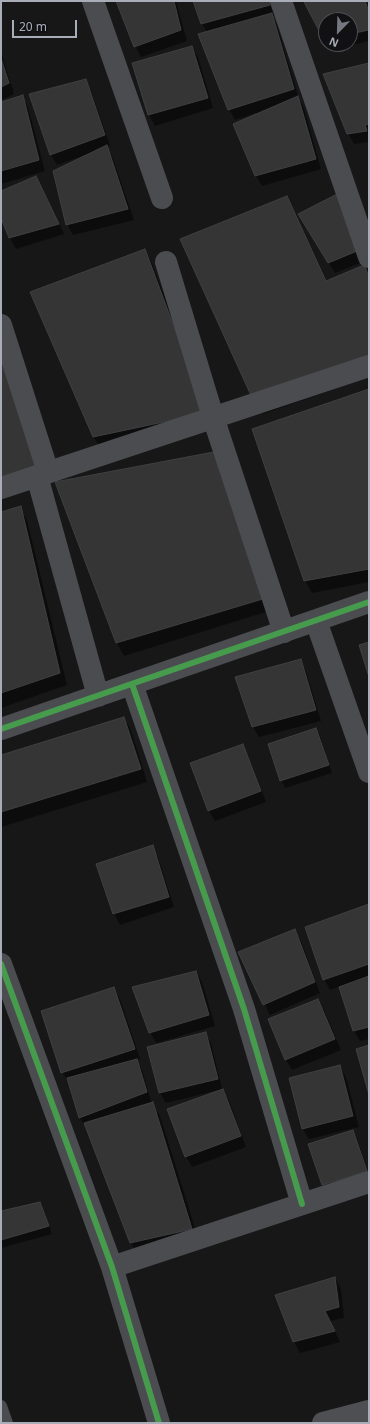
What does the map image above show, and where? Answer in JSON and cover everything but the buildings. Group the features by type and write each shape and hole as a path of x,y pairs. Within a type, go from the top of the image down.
{"main road":[{"path":"323,1423 369,1411"}],"street":[{"path":"93,1 162,198"},
{"path":"281,1 369,257"},
{"path":"166,262 213,418 284,632"},
{"path":"1,325 43,474 98,696"},
{"path":"1,488 369,366"},
{"path":"1,729 369,602"},
{"path":"316,621 369,772"},
{"path":"132,684 244,1009 302,1204"},
{"path":"1,964 112,1268 159,1423"},
{"path":"112,1268 369,1182"}],"lane":[{"path":"1,1406 7,1423"}],"cycle path":[{"path":"1,729 369,602"},
{"path":"132,684 244,1009 302,1204"},
{"path":"1,964 112,1267 159,1423"}]}
